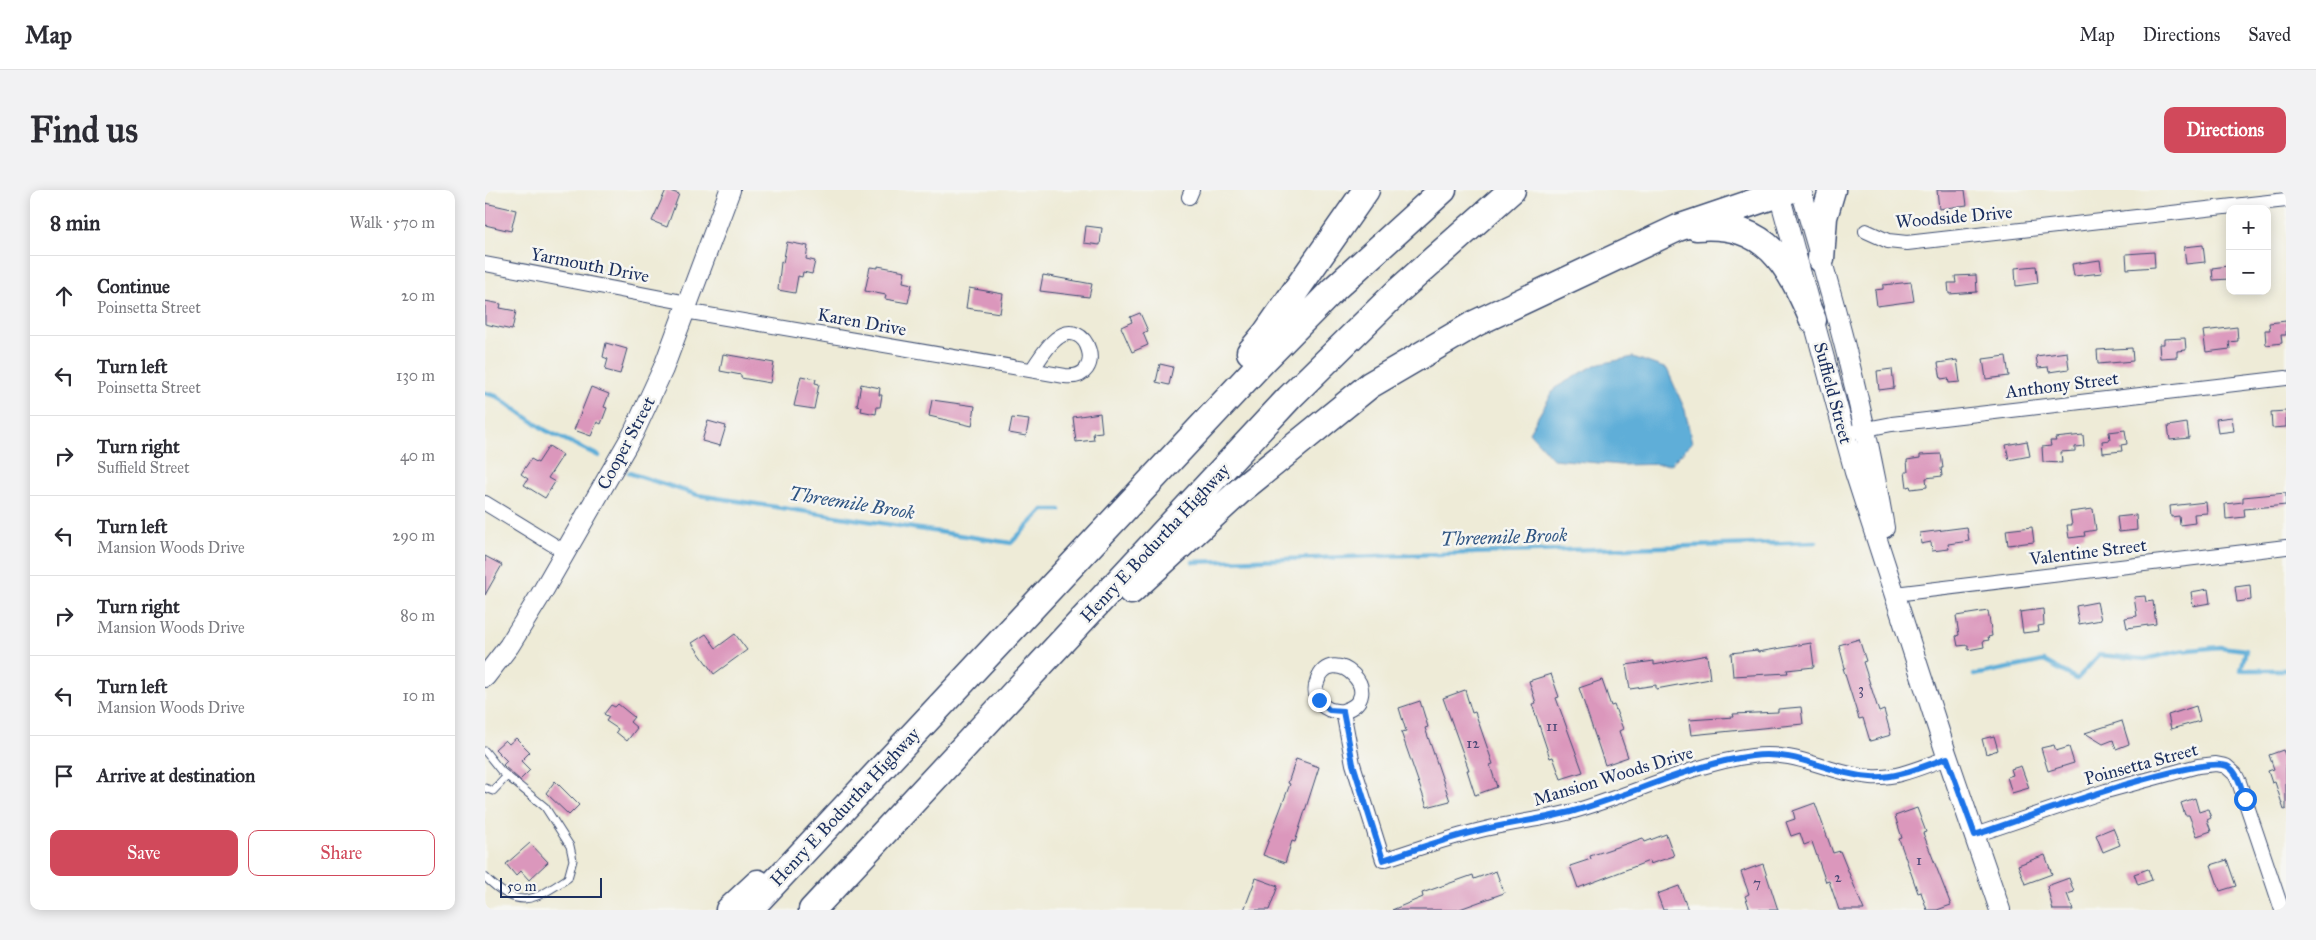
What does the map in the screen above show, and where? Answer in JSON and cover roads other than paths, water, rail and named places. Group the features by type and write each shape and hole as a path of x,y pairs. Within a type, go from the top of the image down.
{"highway":[{"path":"1074,562 1266,333 1366,190"},
{"name":"Henry E Bodurtha Highway","path":"749,910 1298,324 1443,190"},
{"name":"Henry E Bodurtha Highway","path":"812,910 1289,398 1397,292 1512,190"},
{"path":"1821,258 1824,217 1832,190"},
{"path":"981,728 1242,489 1370,386 1476,323 1678,228 1787,191"},
{"path":"1678,228 1722,228 1744,233 1769,245 1791,272 1813,320"},
{"path":"729,910 885,765"}],"main road":[{"name":"Cooper Street","path":"485,677 509,646 633,434 654,391 730,190"},
{"name":"Suffield Street","path":"1787,191 1821,258 1865,429 1895,594"},
{"name":"Suffield Street","path":"1787,191 1813,320 1843,433 1947,758 2000,910"}],"street":[{"name":"Woodside Drive","path":"1867,231 1888,241 1907,243 2286,200"},
{"name":"Yarmouth Drive","path":"485,264 686,307"},
{"name":"Karen Drive","path":"686,307 1032,370"},
{"name":"Anthony Street","path":"1843,433 2286,378"},
{"path":"485,503 565,552"},
{"name":"Valentine Street","path":"1895,594 2286,547"},
{"name":"Mansion Woods Drive","path":"1343,711 1355,773 1383,860 1455,837 1576,810 1715,764 1751,756 1768,755 1800,758 1849,774 1873,777 1900,774 1947,758"},
{"name":"Poinsetta Street","path":"1975,835 2115,788 2198,766 2221,764 2231,768 2235,774 2282,910"}],"lane":[{"path":"485,751 507,776 545,807 570,846 573,860 568,878 530,900 515,898 493,885 485,877"},
{"path":"485,788 493,791 507,776"}],"water":[{"path":"1633,357 1667,369 1685,410 1692,443 1671,464 1621,465 1553,459 1529,432 1555,388 1595,365"}],"waterway":[{"name":"Threemile Brook","path":"485,393 496,396 545,430 599,456"},
{"name":"Threemile Brook","path":"629,473 698,495 1011,543 1043,510 1060,510"},
{"name":"Threemile Brook","path":"1193,562 1816,542"},
{"name":"Threemile Brook","path":"1974,675 2044,661 2077,679 2099,655 2145,659 2180,651 2220,647 2246,650 2241,670 2286,670"}]}
